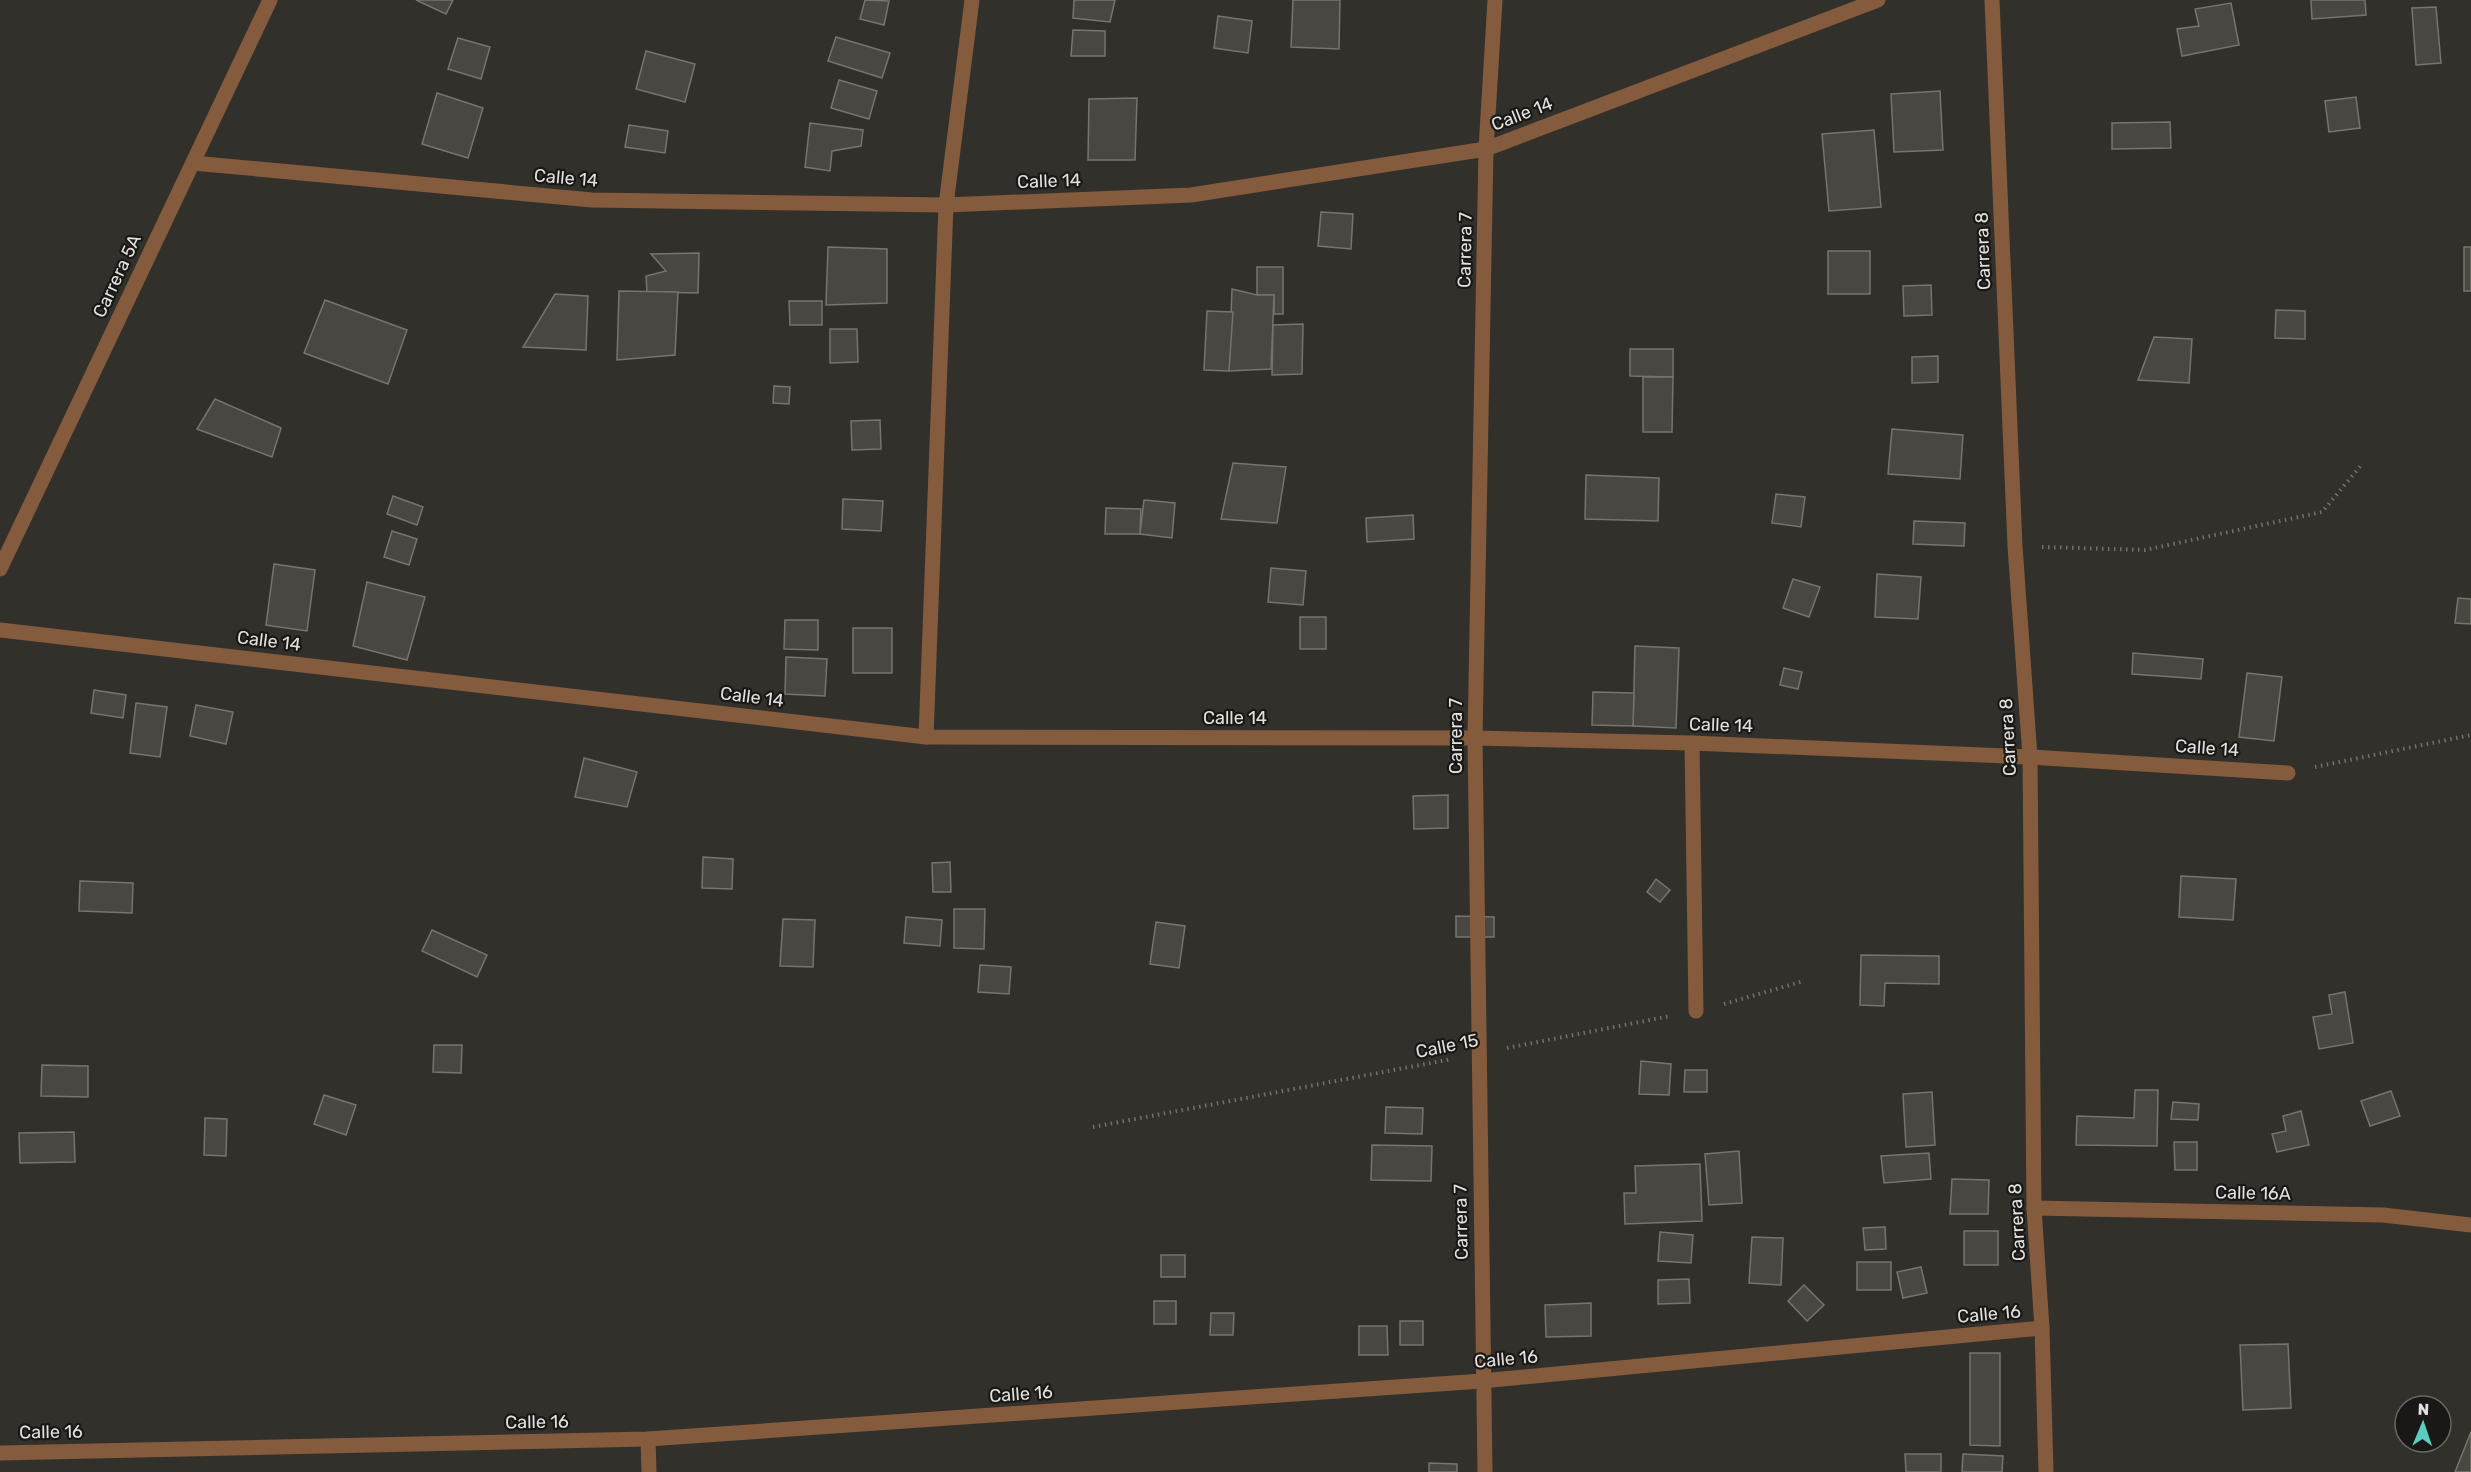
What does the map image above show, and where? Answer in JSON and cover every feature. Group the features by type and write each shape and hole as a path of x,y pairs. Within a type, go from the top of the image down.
{"street":[{"name":"Carrera 5A","path":"0,569 270,0"},
{"path":"926,737 946,205 972,0"},
{"name":"Carrera 7","path":"1485,1472 1475,738 1486,149 1495,0"},
{"name":"Calle 14","path":"193,163 592,200 946,205 1191,195 1486,149 1878,0"},
{"name":"Carrera 8","path":"1992,0 2015,546 2030,757 2034,1208 2042,1328 2046,1472"},
{"name":"Calle 14","path":"0,630 926,737 1475,738 1692,743 2030,757 2288,773"},
{"path":"1692,743 1696,1011"},
{"name":"Calle 16A","path":"2034,1208 2382,1215 2471,1225"},
{"name":"Calle 16","path":"0,1453 648,1439 1482,1381 2042,1328"},
{"path":"648,1439 649,1472"}],"path":[{"path":"2015,546 2145,550 2322,512 2363,464"},
{"path":"2288,773 2471,735"},
{"name":"Calle 15","path":"1094,1127 1696,1011 1804,981"}],"building":[{"path":"416,0 453,0 446,14"},
{"path":"865,0 889,1 884,25 860,19"},
{"path":"1074,0 1115,0 1110,22 1073,18"},
{"path":"1293,0 1340,0 1339,49 1291,47"},
{"path":"2311,0 2365,0 2366,15 2312,19"},
{"path":"2231,3 2239,45 2182,56 2177,29 2199,26 2195,9"},
{"path":"2436,7 2441,63 2416,65 2412,8"},
{"path":"1218,16 1252,21 1248,53 1214,48"},
{"path":"1073,30 1105,31 1105,56 1071,56"},
{"path":"836,37 890,53 882,78 828,61"},
{"path":"458,38 490,47 481,79 448,69"},
{"path":"646,51 695,64 685,102 636,89"},
{"path":"839,80 877,91 869,119 831,108"},
{"path":"1940,91 1943,150 1894,152 1891,94"},
{"path":"437,93 483,108 468,158 422,144"},
{"path":"2356,97 2360,128 2329,132 2325,101"},
{"path":"1137,98 1135,160 1088,160 1089,99"},
{"path":"2170,122 2171,148 2112,149 2112,123"},
{"path":"810,123 863,130 861,146 832,151 830,171 805,167"},
{"path":"629,125 668,131 665,153 625,147"},
{"path":"1874,130 1881,207 1829,211 1822,134"},
{"path":"1321,212 1353,214 1351,249 1318,246"},
{"path":"828,247 887,249 887,303 826,305"},
{"path":"2464,247 2471,247 2471,291 2464,291"},
{"path":"1828,251 1870,251 1870,294 1828,294"},
{"path":"699,253 698,293 647,292 646,276 666,271 651,254"},
{"path":"1257,267 1283,267 1283,314 1274,314 1274,295 1257,295"},
{"path":"1931,285 1932,315 1904,316 1903,286"},
{"path":"1232,289 1257,295 1274,295 1271,369 1229,371"},
{"path":"619,291 678,292 675,355 617,360"},
{"path":"555,294 588,296 586,350 523,347"},
{"path":"325,300 407,330 388,384 304,353"},
{"path":"789,301 822,301 822,325 790,325"},
{"path":"2276,310 2305,311 2305,339 2275,338"},
{"path":"1207,311 1233,312 1229,371 1204,370"},
{"path":"1303,324 1302,374 1272,375 1273,325"},
{"path":"830,329 857,329 858,362 830,363"},
{"path":"2154,337 2192,339 2189,383 2138,380"},
{"path":"1630,349 1673,349 1673,377 1630,376"},
{"path":"1938,356 1938,382 1912,383 1912,357"},
{"path":"1643,377 1673,377 1672,432 1643,432"},
{"path":"774,386 790,387 789,404 773,403"},
{"path":"215,399 281,428 272,457 197,429"},
{"path":"880,420 881,449 852,450 851,421"},
{"path":"1892,429 1963,435 1960,479 1888,474"},
{"path":"1233,463 1286,467 1277,523 1221,519"},
{"path":"1586,475 1659,478 1658,521 1585,519"},
{"path":"1776,494 1805,497 1801,527 1772,523"},
{"path":"393,496 423,507 417,525 387,514"},
{"path":"843,499 883,501 881,531 842,529"},
{"path":"1144,500 1175,503 1172,538 1140,534"},
{"path":"1106,508 1141,509 1140,534 1105,534"},
{"path":"1413,515 1414,539 1367,542 1366,518"},
{"path":"1914,521 1965,523 1964,546 1913,544"},
{"path":"392,531 417,539 409,565 384,557"},
{"path":"274,564 315,570 307,631 266,625"},
{"path":"1271,568 1306,571 1303,605 1268,602"},
{"path":"1877,574 1921,577 1918,619 1875,617"},
{"path":"1793,579 1820,587 1809,617 1783,608"},
{"path":"367,582 425,597 407,660 353,646"},
{"path":"2458,598 2471,599 2471,624 2455,623"},
{"path":"1300,617 1326,617 1326,649 1300,649"},
{"path":"785,620 818,620 818,650 784,649"},
{"path":"853,628 892,628 892,673 853,673"},
{"path":"1635,646 1679,648 1676,728 1633,726"},
{"path":"2133,653 2203,659 2201,679 2132,674"},
{"path":"786,657 827,659 825,696 785,694"},
{"path":"1784,668 1802,672 1798,689 1780,685"},
{"path":"2247,673 2282,677 2274,741 2239,737"},
{"path":"94,690 126,695 123,718 91,713"},
{"path":"1593,692 1634,693 1633,726 1592,725"},
{"path":"136,703 167,707 160,757 130,753"},
{"path":"196,705 233,712 226,744 190,736"},
{"path":"584,758 637,772 627,807 575,797"},
{"path":"1448,795 1448,828 1414,829 1413,796"},
{"path":"703,857 733,859 732,889 702,888"},
{"path":"950,862 951,892 933,892 932,863"},
{"path":"2181,876 2236,879 2233,920 2179,917"},
{"path":"1656,879 1670,890 1660,902 1647,892"},
{"path":"80,881 133,883 132,913 79,911"},
{"path":"954,909 985,909 984,949 954,948"},
{"path":"1456,916 1494,917 1494,937 1456,937"},
{"path":"906,917 942,920 940,946 904,943"},
{"path":"783,919 815,920 813,967 780,966"},
{"path":"1156,922 1185,926 1179,968 1150,964"},
{"path":"432,930 487,955 477,977 422,951"},
{"path":"1861,955 1939,956 1939,984 1885,983 1884,1006 1860,1005"},
{"path":"980,965 1011,967 1009,994 978,992"},
{"path":"2345,992 2353,1043 2319,1049 2313,1017 2332,1014 2329,995"},
{"path":"434,1045 462,1045 461,1073 433,1072"},
{"path":"1641,1061 1671,1064 1669,1095 1639,1094"},
{"path":"42,1065 88,1066 88,1097 41,1096"},
{"path":"1685,1070 1707,1070 1707,1092 1684,1092"},
{"path":"2135,1090 2158,1090 2157,1146 2076,1145 2077,1116 2134,1118"},
{"path":"2391,1091 2400,1116 2370,1126 2361,1101"},
{"path":"1932,1092 1935,1145 1906,1147 1903,1094"},
{"path":"324,1095 356,1105 346,1135 314,1124"},
{"path":"2173,1102 2199,1104 2198,1120 2171,1119"},
{"path":"1386,1107 1423,1108 1422,1134 1385,1133"},
{"path":"2301,1111 2309,1145 2277,1152 2272,1134 2286,1131 2283,1116"},
{"path":"205,1118 227,1119 226,1156 204,1155"},
{"path":"74,1132 75,1162 20,1163 19,1133"},
{"path":"2174,1142 2197,1142 2197,1170 2175,1170"},
{"path":"1372,1145 1432,1146 1431,1181 1371,1180"},
{"path":"1739,1151 1742,1203 1709,1205 1705,1154"},
{"path":"1929,1153 1931,1179 1884,1183 1881,1156"},
{"path":"1700,1164 1702,1221 1625,1224 1624,1193 1636,1193 1635,1166"},
{"path":"1952,1179 1989,1180 1988,1214 1950,1214"},
{"path":"1885,1227 1886,1249 1865,1250 1863,1228"},
{"path":"1964,1231 1998,1231 1998,1265 1964,1265"},
{"path":"1660,1232 1693,1235 1691,1263 1658,1261"},
{"path":"1752,1237 1783,1238 1781,1285 1749,1283"},
{"path":"1161,1255 1185,1255 1185,1277 1161,1277"},
{"path":"1857,1262 1891,1262 1891,1290 1857,1290"},
{"path":"1921,1267 1927,1293 1903,1298 1897,1272"},
{"path":"1689,1279 1690,1303 1658,1304 1658,1280"},
{"path":"1804,1285 1824,1305 1807,1321 1788,1301"},
{"path":"1154,1301 1176,1301 1176,1324 1154,1324"},
{"path":"1591,1303 1591,1336 1546,1337 1545,1305"},
{"path":"1211,1313 1234,1313 1233,1335 1210,1335"},
{"path":"1400,1321 1423,1321 1423,1345 1400,1345"},
{"path":"1359,1326 1387,1326 1388,1355 1359,1355"},
{"path":"2288,1344 2291,1408 2243,1410 2240,1345"},
{"path":"1970,1353 2000,1353 2000,1446 1970,1445"},
{"path":"2471,1432 2471,1472 2455,1472"},
{"path":"1905,1454 1941,1454 1941,1472 1906,1472"},
{"path":"1963,1454 2003,1456 2002,1472 1962,1472"},
{"path":"1429,1463 1457,1464 1457,1472 1429,1472"}]}
